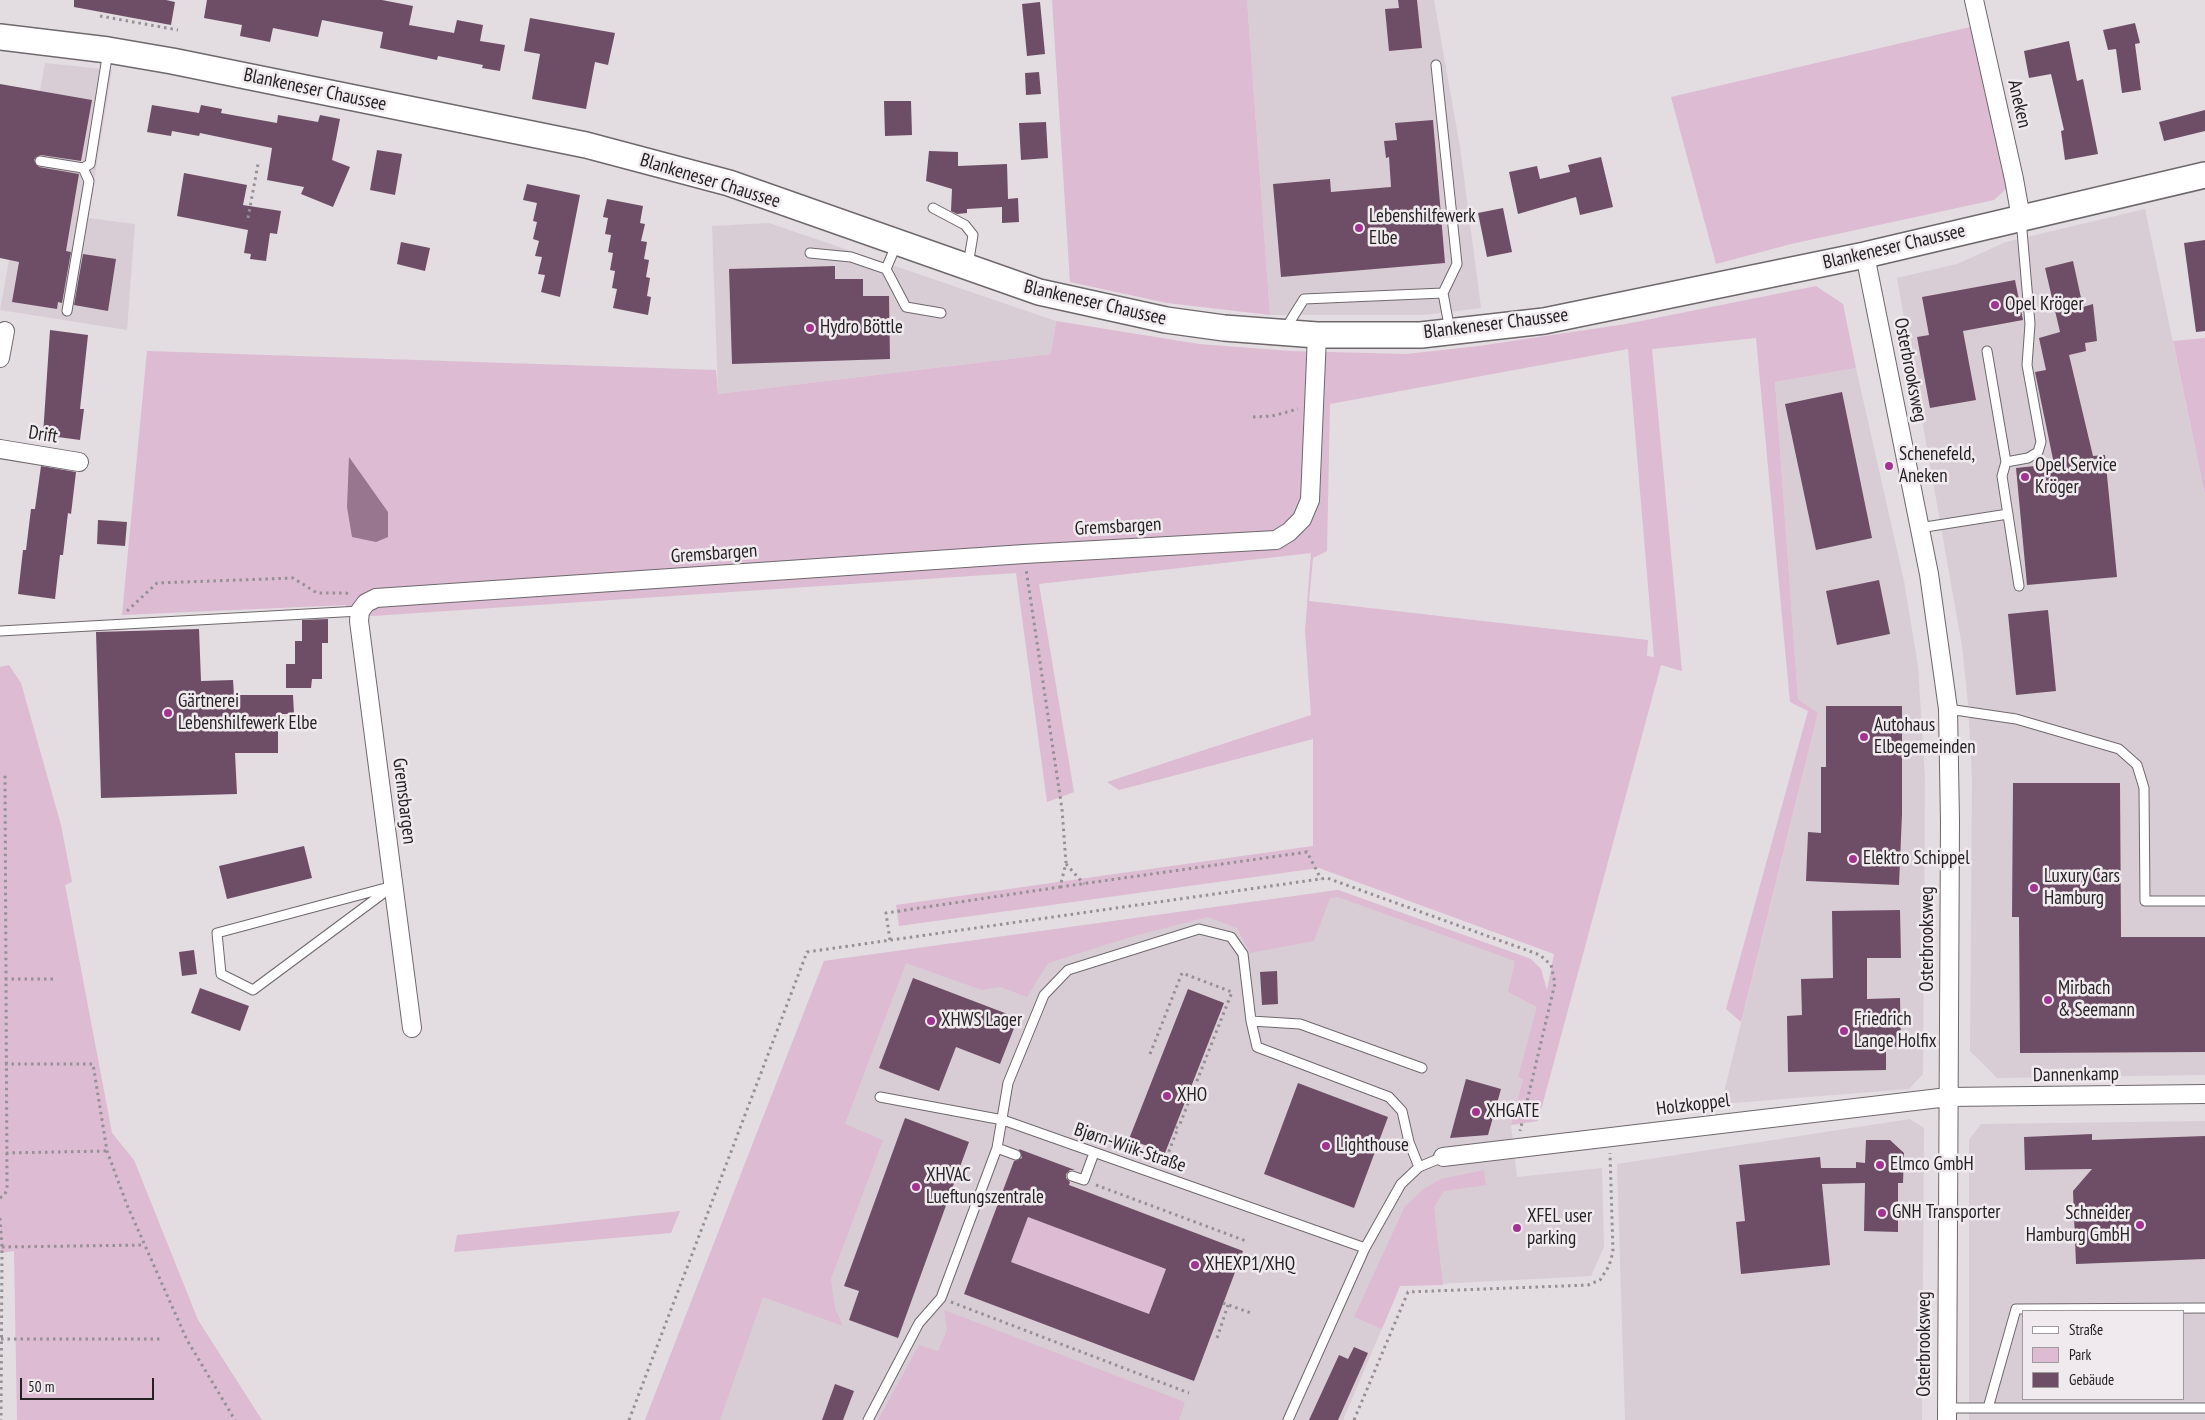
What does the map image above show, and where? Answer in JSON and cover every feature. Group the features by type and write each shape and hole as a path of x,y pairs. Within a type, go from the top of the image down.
{"main road":[{"name":"Blankeneser Chaussee","path":"0,37 108,50 273,80 586,145 695,173 1039,292 1099,307 1166,320 1282,333 1317,335 1421,334 1514,326 1865,255 2205,174"}],"street":[{"name":"Aneken","path":"1974,0 2014,178 2021,218"},
{"name":"Osterbrooksweg","path":"1865,255 1940,640 1948,710 1950,754 1947,1414"},
{"path":"0,358 5,331"},
{"name":"Gremsbargen","path":"412,1028 359,621 363,607 376,598 1024,554 1276,540 1289,532 1302,519 1310,500 1317,335"},
{"name":"Drift","path":"0,449 79,462"},
{"name":"Dannenkamp","path":"1948,1097 2205,1094"},
{"name":"Holzkoppel","path":"1443,1157 1522,1146 1948,1097"}],"lane":[{"path":"40,161 83,168 90,164 108,50"},
{"path":"1436,65 1457,264 1442,293 1450,332"},
{"path":"67,311 89,181 83,168"},
{"path":"932,208 965,225 973,236 968,268"},
{"path":"2006,462 2028,458 2038,452 2041,442 2027,365 2030,324 2021,218"},
{"path":"886,270 897,243"},
{"path":"810,253 851,257 886,270 906,307 941,313"},
{"path":"1282,333 1304,299 1442,293"},
{"path":"1987,351 2006,462 2002,476 2019,586"},
{"path":"1919,528 2008,514"},
{"path":"0,631 363,607"},
{"path":"1948,710 2016,718 2119,749 2137,765 2144,788 2146,901 2205,901"},
{"path":"393,886 253,990 221,974 216,933 393,886"},
{"path":"868,1420 919,1323 941,1298 997,1148 1008,1083 1044,995 1068,970 1199,929 1231,937 1244,954 1251,1021 1257,1047 1389,1097 1402,1111 1409,1142 1419,1167"},
{"path":"1251,1021 1300,1024 1422,1068"},
{"name":"Bjørn-Wiik-Straße","path":"880,1097 1003,1120 1365,1248"},
{"path":"997,1148 1016,1155"},
{"path":"1072,1176 1084,1180 1094,1153"},
{"path":"1288,1420 1365,1248 1401,1184 1419,1167 1443,1157"},
{"path":"1988,1408 2016,1309 2205,1308"},
{"path":"1947,1414 1988,1408 2205,1408"}],"path":[{"path":"100,16 178,30"},
{"path":"248,218 258,164"},
{"path":"1253,417 1292,412 1314,402"},
{"path":"1024,554 1062,809 1066,863 1060,887"},
{"path":"126,612 157,583 293,578 317,593 346,593 363,607"},
{"path":"0,1198 5,1194 7,1188 5,1064 2,1046 5,979 5,773"},
{"path":"890,940 886,913 1307,852 1321,879"},
{"path":"1066,863 1084,884"},
{"path":"629,1420 807,952 1327,878 1540,955 1551,965 1555,983 1520,1128 1522,1146"},
{"path":"1150,1054 1182,973 1232,992 1160,1176"},
{"path":"5,979 53,979"},
{"path":"5,1064 93,1064 106,1151 144,1245 187,1340 235,1420"},
{"path":"1175,1129 1180,1124"},
{"path":"1354,1420 1408,1292 1588,1285 1600,1280 1609,1266 1613,1252 1610,1136"},
{"path":"6,1153 106,1151"},
{"path":"1084,1180 1246,1241"},
{"path":"0,1218 2,1247 1,1420"},
{"path":"2,1247 144,1245"},
{"path":"941,1298 1189,1393"},
{"path":"1223,1303 1251,1313"},
{"path":"1217,1338 1228,1305"},
{"path":"1,1339 162,1339"}],"shaded area":[{"path":"1247,0 1434,0 1460,147 1481,308 1424,315 1270,315"},
{"path":"45,63 112,70 88,218 135,224 127,330 0,310"},
{"path":"2145,209 2205,495 2205,1075 1997,1078 1970,1051 1972,778 1968,703 1962,646 1897,278 1957,264 2006,242"},
{"path":"769,223 1056,321 1051,354 718,394 712,226"},
{"path":"1856,368 1904,581 1918,666 1925,777 1923,1074 1909,1089 1721,1104 1818,713 1798,699 1775,382"},
{"path":"349,457 388,512 388,537 376,542 352,537 347,507"},
{"path":"1338,890 1531,959 1541,969 1546,992 1511,1125 1517,1177 1602,1168 1604,1247 1591,1276 1400,1286 1343,1420 645,1420 824,961"},
{"path":"1910,1119 1924,1128 1922,1420 1625,1420 1617,1164"},
{"path":"2205,1121 2205,1420 1969,1420 1969,1140 1981,1124"}],"green space":[{"path":"1052,0 1247,0 1270,315 1167,303 1070,282"},
{"path":"1970,27 2007,188 1994,200 1791,244 1716,264 1671,97"},
{"path":"1816,286 1843,304 1856,368 1775,382 1798,699 1818,713 1741,1022 1726,1009 1808,711 1790,702 1756,338 1652,349 1682,671 1661,665 1538,1121 1511,1125 1523,1079 1518,1077 1537,1007 1508,992 1515,961 1338,897 1330,898 1314,941 1250,953 1237,928 1208,917 1134,936 1048,963 1027,997 1000,987 982,990 906,963 845,1124 883,1140 831,1279 835,1309 843,1326 763,1297 720,1420 645,1420 824,961 1338,890 1531,959 1541,969 1547,990 1554,954 1319,868 899,926 896,905 1313,846 1313,739 1119,790 1107,782 1311,715 1305,631 1311,553 1039,584 1074,792 1047,802 1016,573 372,616 347,616 346,605 122,615 147,351 716,370 718,394 1051,354 1056,321 1199,344 1290,351 1406,354 1479,346 1626,324","holes":["1628,349 1654,657 1647,656 1648,640 1309,601 1313,558 1327,551 1330,404"]},
{"path":"2205,338 2205,495 2173,341"},
{"path":"9,665 21,683 61,825 72,882 65,885 112,1133 134,1160 198,1320 262,1420 17,1420 14,1251 0,1253 0,667"},
{"path":"1484,1170 1486,1185 1444,1191 1434,1207 1443,1285 1400,1286 1382,1329 1354,1317 1405,1206 1425,1188 1441,1179"},
{"path":"680,1211 671,1233 454,1252 457,1235"},
{"path":"1028,1217 1166,1269 1149,1314 1011,1262"},
{"path":"944,1310 1185,1402 1179,1420 878,1420 919,1345 938,1351 947,1330"}],"building":[{"path":"74,0 166,0 175,2 171,25 74,7"},
{"path":"207,0 382,0 413,6 409,25 454,33 457,20 483,25 480,41 505,45 500,71 482,68 483,65 438,56 437,60 380,48 383,32 322,20 318,37 273,28 270,42 240,36 242,25 204,18"},
{"path":"1398,0 1417,0 1422,48 1389,51 1385,9 1399,8"},
{"path":"1040,2 1045,54 1027,56 1022,4"},
{"path":"530,18 615,33 608,65 595,62 586,109 532,99 540,54 524,51"},
{"path":"2135,23 2140,43 2135,44 2141,90 2122,93 2116,49 2108,50 2103,30"},
{"path":"2069,41 2077,81 2083,79 2098,154 2065,160 2061,131 2064,130 2051,74 2029,78 2024,51"},
{"path":"1039,72 1041,94 1026,95 1025,73"},
{"path":"0,84 92,100 81,161 41,155 34,160 39,167 79,174 66,251 71,252 62,303 58,302 57,309 12,302 19,262 0,258"},
{"path":"884,101 911,101 912,135 885,136"},
{"path":"152,105 199,113 201,105 222,109 221,113 277,123 278,115 318,122 320,115 340,119 332,160 350,167 333,207 301,194 304,187 267,180 272,148 200,133 199,136 172,131 171,136 147,132"},
{"path":"2205,110 2205,131 2164,141 2159,122"},
{"name":"Lebenshilfewerk Elbe","path":"1433,120 1445,263 1281,277 1273,184 1330,179 1331,192 1391,187 1389,157 1386,158 1384,141 1397,140 1395,123"},
{"path":"1046,122 1048,158 1021,160 1019,123"},
{"path":"377,150 402,154 395,195 370,190"},
{"path":"929,151 958,152 958,166 1007,164 1008,199 1018,198 1019,222 1002,223 1002,207 967,209 967,213 957,214 951,211 952,189 926,181"},
{"path":"1601,157 1613,207 1580,215 1576,197 1518,214 1509,172 1537,166 1540,179 1570,172 1568,165"},
{"path":"184,173 247,185 243,205 281,211 277,234 270,233 266,261 250,259 251,254 244,253 248,230 177,216"},
{"path":"527,184 580,195 560,297 541,292 545,275 538,274 542,257 535,256 539,241 533,239 537,222 533,221 537,203 523,200"},
{"path":"607,199 643,206 640,223 645,224 641,241 647,242 644,259 649,260 646,277 650,278 647,296 651,297 648,315 613,308 617,289 612,288 615,271 610,270 613,253 608,252 611,235 605,234 608,218 603,217"},
{"path":"1503,208 1512,252 1487,257 1478,213"},
{"path":"2205,240 2205,331 2196,332 2184,243"},
{"path":"401,242 430,248 425,271 397,264"},
{"path":"83,254 116,259 108,311 74,305"},
{"path":"2073,261 2083,307 2093,304 2097,341 2085,343 2086,351 2069,355 2093,456 2105,455 2117,577 2027,585 2016,468 2054,464 2035,372 2046,370 2039,338 2060,332 2045,268"},
{"name":"Hydro Böttle","path":"835,266 835,279 863,279 863,296 889,296 890,359 732,364 729,269"},
{"path":"2015,280 2023,320 1963,331 1976,400 1930,408 1917,337 1929,335 1922,297"},
{"path":"50,330 88,335 80,409 84,409 80,440 43,435"},
{"path":"1842,392 1872,538 1816,550 1785,404"},
{"path":"41,466 76,472 71,514 68,513 63,555 60,555 55,599 18,594 23,550 26,550 31,509 35,509"},
{"path":"98,520 127,522 125,546 97,544"},
{"path":"1879,580 1890,634 1837,645 1826,591"},
{"path":"2048,610 2056,691 2016,695 2008,614"},
{"path":"328,619 328,643 322,643 322,679 312,679 311,688 286,688 286,664 295,664 295,641 302,641 302,620"},
{"path":"199,629 201,681 233,680 234,695 293,695 294,714 278,714 278,753 235,753 237,794 101,798 96,632"},
{"path":"1826,706 1902,706 1902,814 1899,885 1806,881 1808,832 1821,833 1821,767 1826,767"},
{"path":"2013,783 2120,783 2121,937 2205,937 2205,1052 2020,1053 2019,917 2012,917"},
{"path":"304,846 312,878 227,899 219,866"},
{"name":"Friedrich Lange Holfix","path":"1900,910 1901,958 1867,958 1867,999 1900,998 1901,1047 1886,1047 1886,1070 1788,1072 1787,1016 1802,1015 1801,979 1833,978 1832,911"},
{"path":"194,950 197,974 182,976 179,952"},
{"path":"1277,971 1278,1004 1262,1005 1260,972"},
{"name":"XHWS Lager","path":"913,978 1018,1018 1000,1064 956,1047 939,1091 879,1068"},
{"path":"200,988 249,1006 240,1031 191,1013"},
{"name":"XHO","path":"1188,989 1224,1003 1165,1153 1129,1139"},
{"name":"XHGATE","path":"1466,1079 1501,1089 1488,1135 1450,1138"},
{"name":"Lighthouse","path":"1298,1083 1388,1117 1354,1208 1264,1174"},
{"name":"XHVAC Lueftungszentrale","path":"905,1118 969,1142 898,1338 849,1320 859,1291 844,1286"},
{"name":"Schneider Hamburg GmbH","path":"2092,1134 2092,1140 2205,1136 2205,1259 2076,1264 2073,1191 2092,1169 2025,1170 2024,1137"},
{"path":"1866,1140 1890,1140 1904,1153 1903,1183 1898,1183 1898,1232 1864,1231 1865,1183 1822,1184 1830,1265 1741,1274 1736,1222 1745,1221 1739,1165 1820,1157 1821,1168 1856,1168 1856,1162 1865,1163"},
{"name":"XHEXP1/XHQ","path":"1019,1149 1075,1170 1070,1170 1066,1174 1066,1178 1070,1182 1069,1185 1243,1251 1194,1381 964,1294 1014,1161 1022,1158","holes":["1028,1217 1166,1269 1149,1314 1011,1262"]},
{"path":"1354,1347 1368,1353 1338,1420 1309,1420 1339,1355 1348,1359"},
{"path":"835,1384 854,1391 843,1420 822,1420"}],"place":[{"name":"Lebenshilfewerk Elbe","path":"1359,228"},
{"name":"Opel Kröger","path":"1995,305"},
{"name":"Hydro Böttle","path":"810,328"},
{"name":"Schenefeld, Aneken","path":"1889,466"},
{"name":"Opel Service Kröger","path":"2025,477"},
{"name":"Gärtnerei Lebenshilfewerk Elbe","path":"168,713"},
{"name":"Autohaus Elbegemeinden","path":"1864,737"},
{"name":"Elektro Schippel","path":"1853,859"},
{"name":"Luxury Cars Hamburg","path":"2034,888"},
{"name":"Mirbach & Seemann","path":"2048,1000"},
{"name":"XHWS Lager","path":"931,1021"},
{"name":"Friedrich Lange Holfix","path":"1844,1031"},
{"name":"XHO","path":"1167,1096"},
{"name":"XHGATE","path":"1476,1112"},
{"name":"Lighthouse","path":"1326,1146"},
{"name":"Elmco GmbH","path":"1880,1165"},
{"name":"XHVAC Lueftungszentrale","path":"916,1187"},
{"name":"GNH Transporter","path":"1882,1213"},
{"name":"Schneider Hamburg GmbH","path":"2140,1225"},
{"name":"XFEL user parking","path":"1517,1228"},
{"name":"XHEXP1/XHQ","path":"1195,1265"}]}
